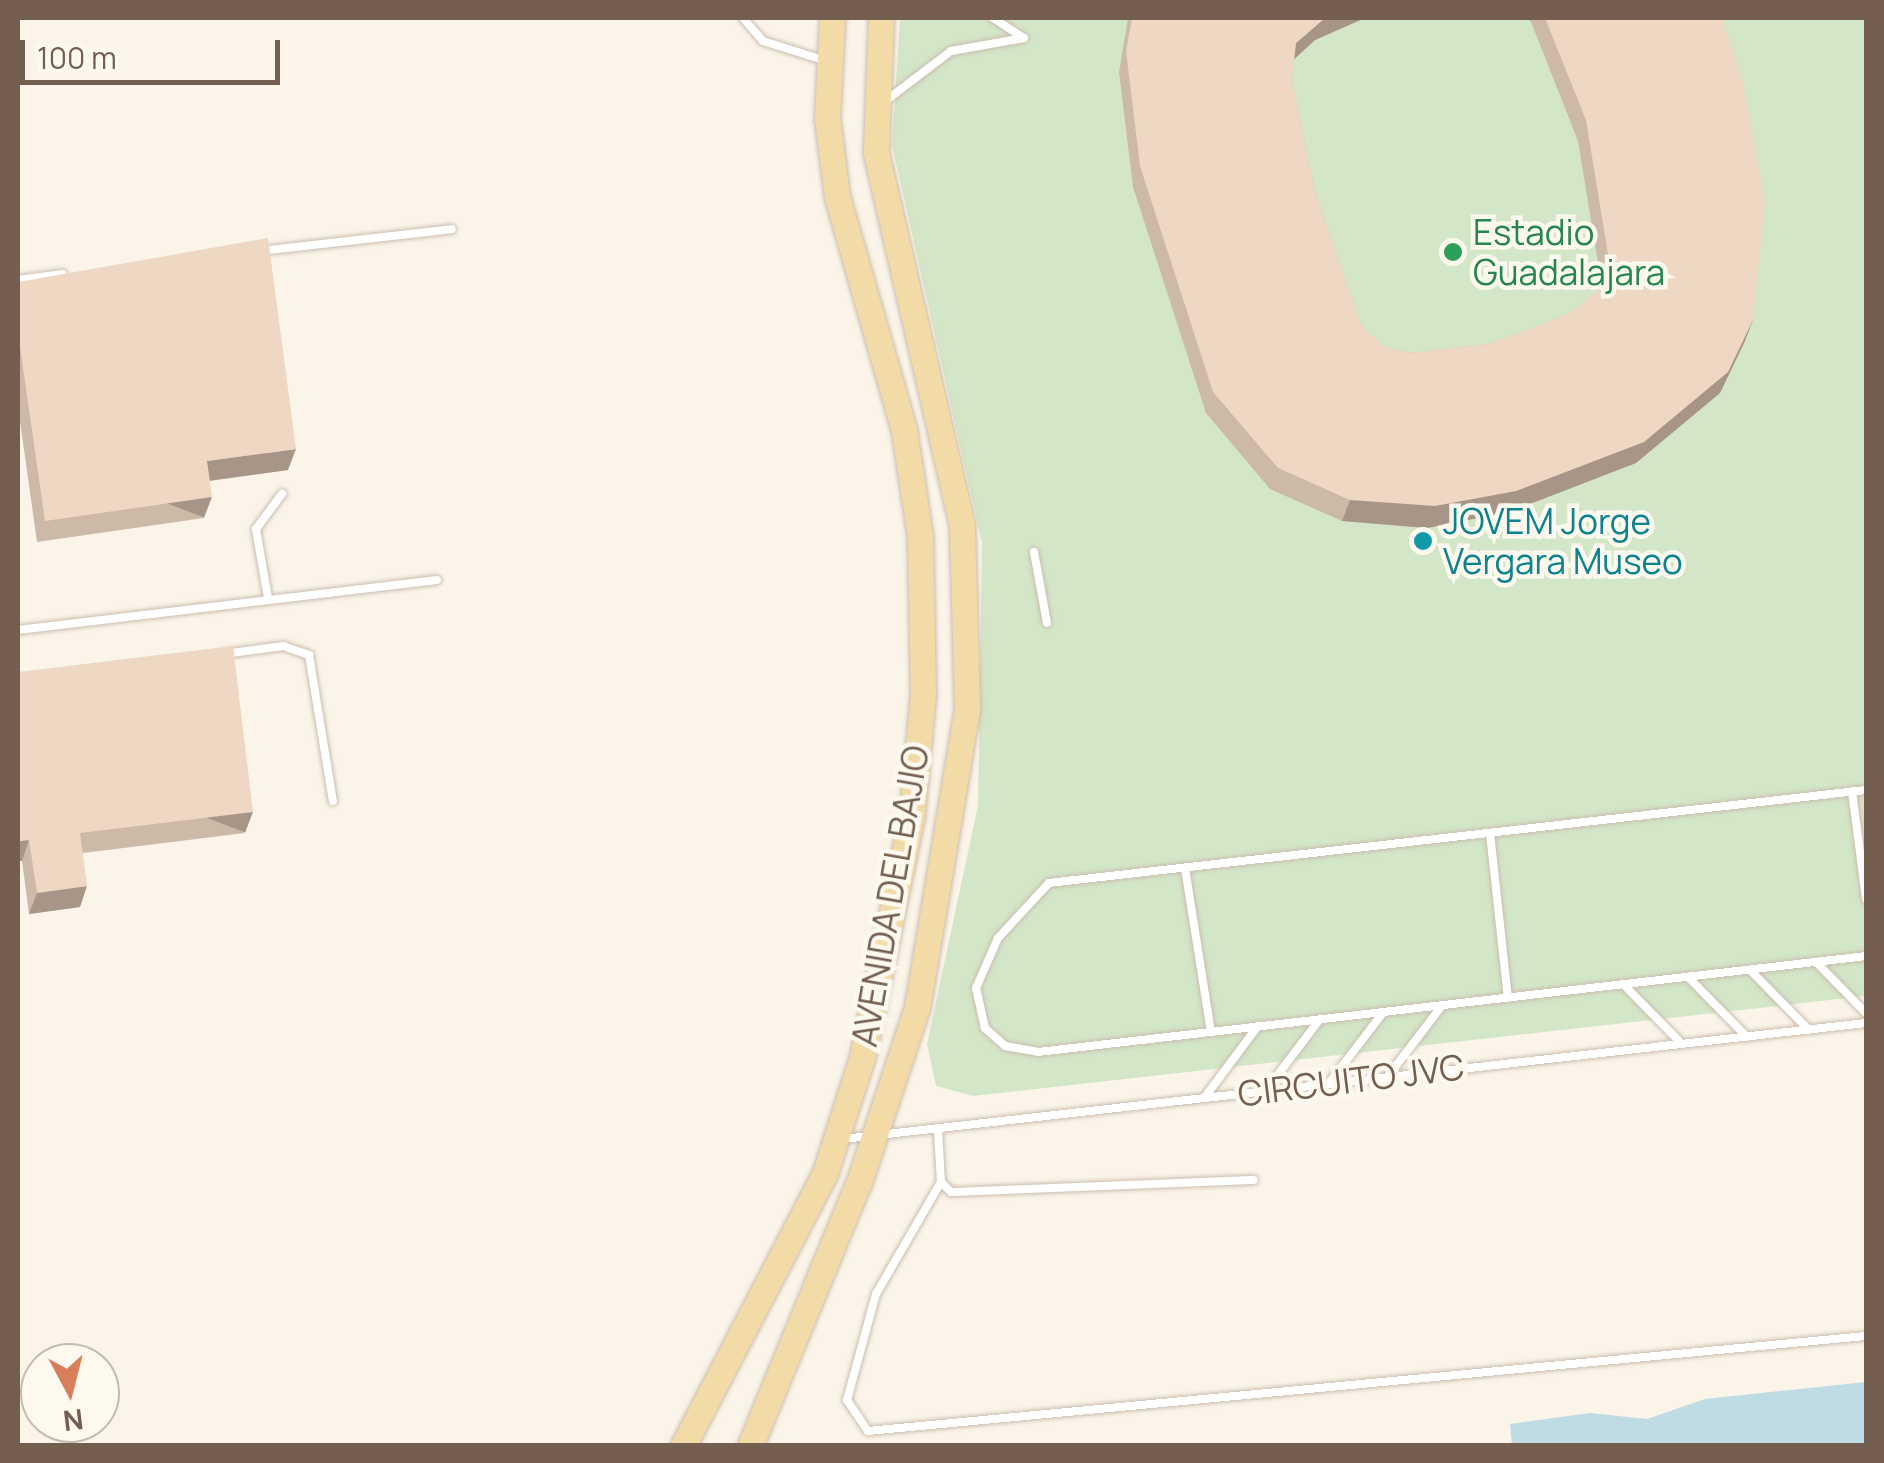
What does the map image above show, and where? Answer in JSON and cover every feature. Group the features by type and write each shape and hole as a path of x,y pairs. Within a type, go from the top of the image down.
{"main road":[{"name":"AVENIDA DEL BAJIO","path":"684,1446 836,1140 888,944 922,694 920,538 904,430 837,197 828,61 832,18"},
{"name":"AVENIDA DEL BAJIO","path":"750,1446 874,1136 944,891 968,678 962,525 933,374 885,214 874,112 882,18"}],"lane":[{"path":"743,18 763,41 828,61"},
{"path":"874,112 951,51 1024,38 992,18"},
{"path":"254,252 452,229"},
{"path":"18,280 77,272"},
{"path":"268,598 256,529 282,494"},
{"path":"1034,552 1047,622"},
{"path":"18,630 438,580"},
{"path":"206,656 283,646 309,655 333,800"},
{"path":"1866,790 1049,883 998,938 976,988 985,1028 1005,1046 1038,1052 1866,956"},
{"path":"1852,792 1866,899"},
{"path":"1490,833 1508,998"},
{"path":"1185,868 1211,1032"},
{"path":"1816,962 1866,1013"},
{"path":"1750,970 1809,1030"},
{"path":"1688,977 1747,1037"},
{"path":"1623,984 1682,1044"},
{"path":"1389,1074 1442,1005"},
{"path":"1330,1082 1383,1012"},
{"path":"1267,1089 1320,1020"},
{"name":"CIRCUITO JVC","path":"836,1140 1389,1074 1866,1024"},
{"path":"1205,1097 1258,1026"},
{"path":"938,1130 942,1182 876,1294 848,1400 868,1432 1866,1336"},
{"path":"942,1182 951,1192 1254,1180"}],"green space":[{"path":"900,18 1866,18 1866,996 973,1096 936,1086 927,1044 978,805 982,543 892,145"}],"water":[{"path":"1866,1382 1866,1445 1512,1445 1510,1424 1590,1413 1647,1419 1705,1399"}],"building":[{"name":"Estadio Guadalajara","path":"1132,18 1325,18 1296,43 1292,80 1314,188 1361,325 1383,346 1410,353 1489,344 1568,314 1601,288 1608,254 1586,120 1545,18 1722,18 1742,77 1765,202 1753,320 1728,372 1644,442 1516,491 1435,506 1350,500 1278,468 1213,392 1140,166 1126,51"},
{"path":"268,238 296,449 207,461 212,497 45,521 18,333 18,282"},
{"path":"233,646 253,812 80,833 87,886 37,893 29,840 18,841 18,672"}],"place":[{"name":"Estadio Guadalajara","path":"1453,252"},
{"name":"JOVEM Jorge Vergara Museo","path":"1423,541"}]}
